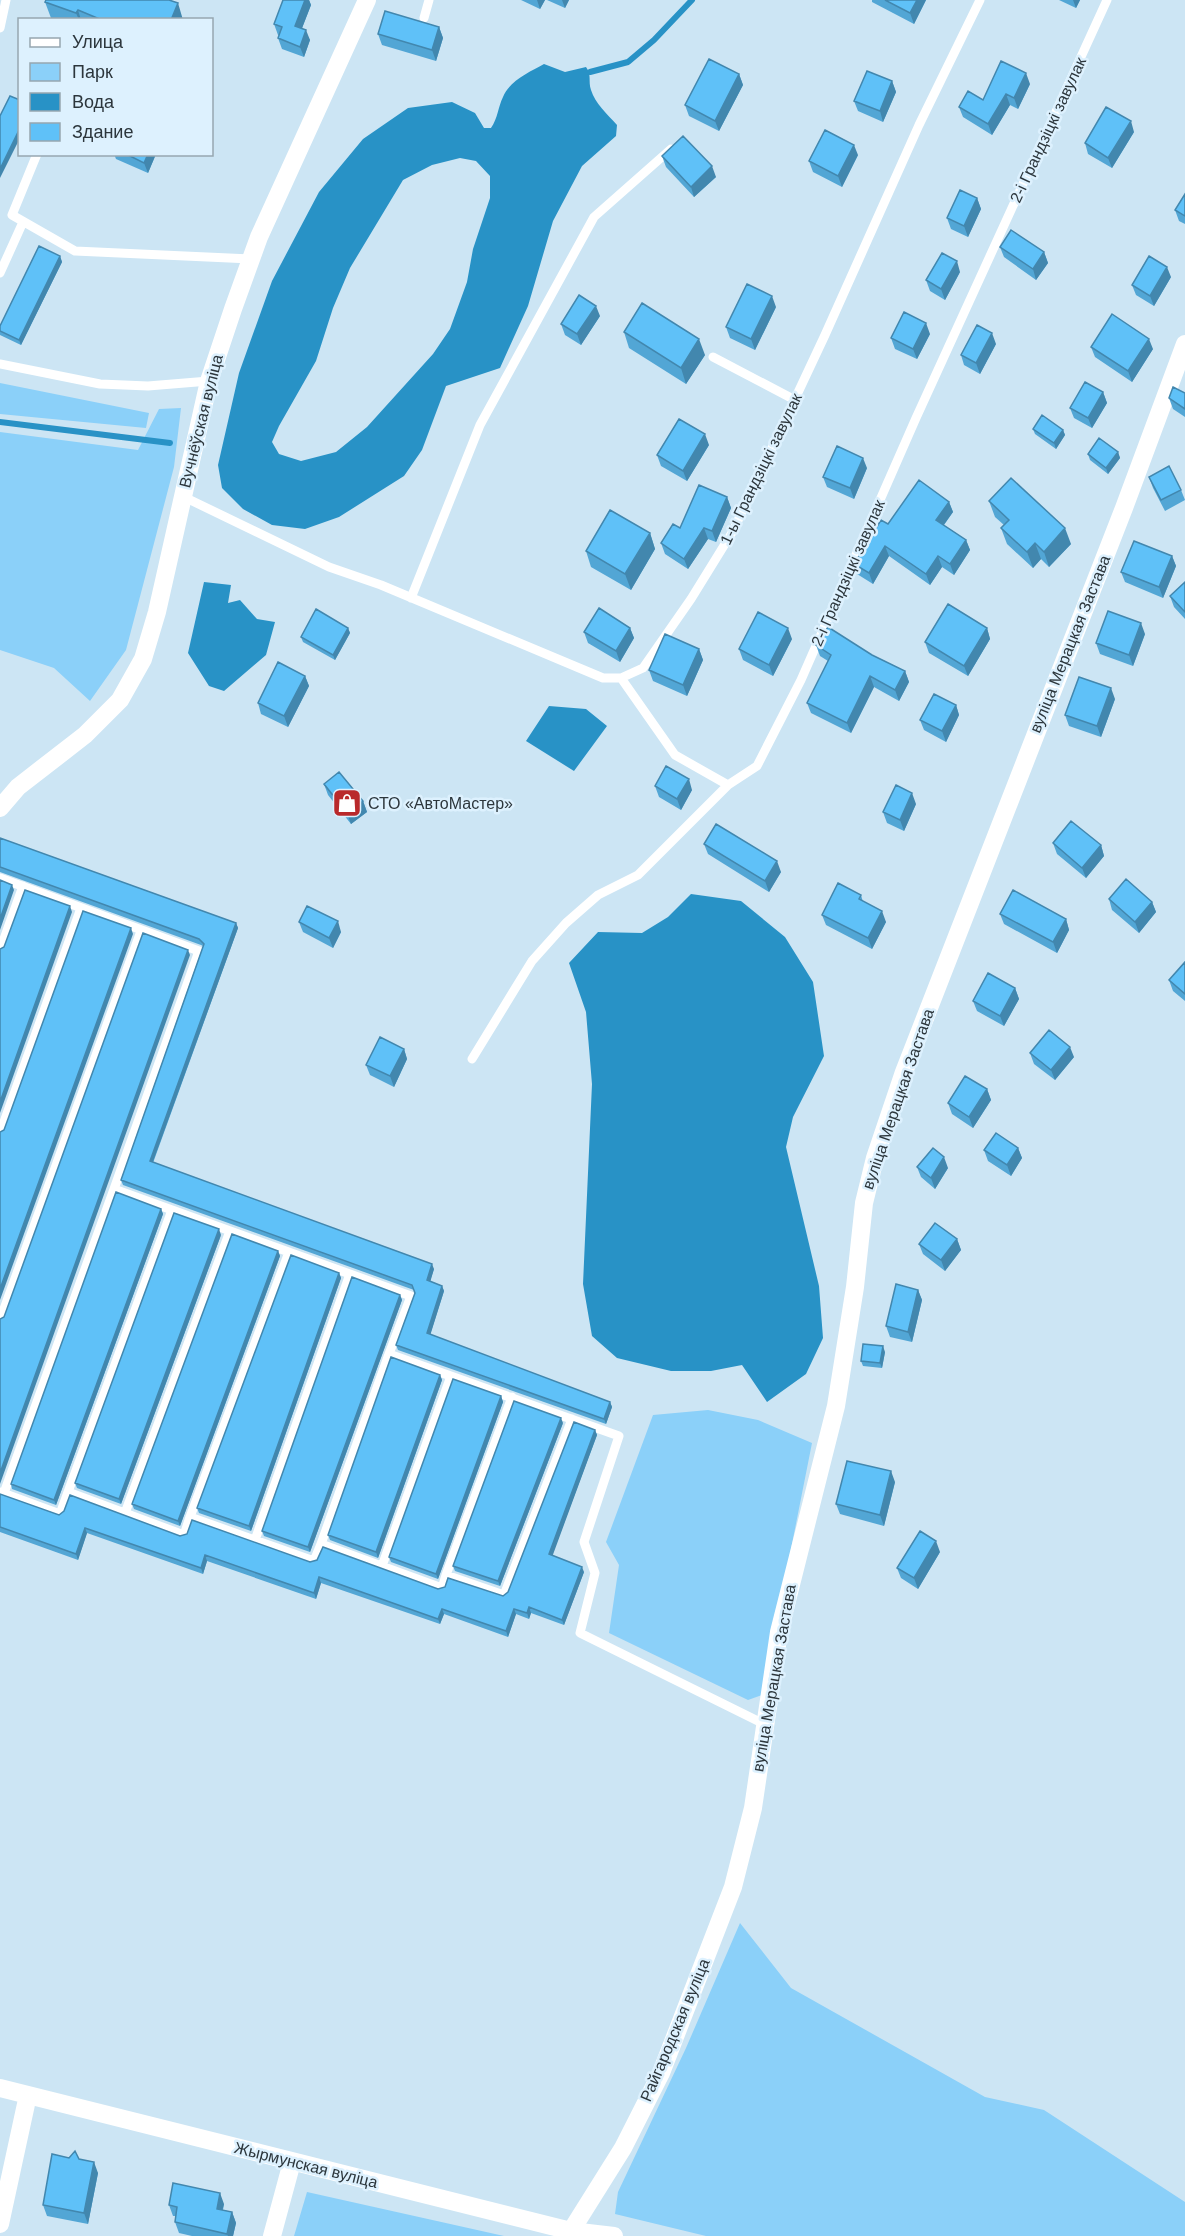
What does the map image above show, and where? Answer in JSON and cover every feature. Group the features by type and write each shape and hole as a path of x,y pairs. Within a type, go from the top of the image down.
{"street":[{"name":"Вучнёўская вуліца","path":"0,808 18,787 85,735 120,700 143,659 152,631 209,381 251,259 300,144 368,0"},
{"name":"вуліца Мерацкая Застава","path":"733,1887 753,1808 779,1632 836,1406 855,1287 864,1203 875,1158 904,1072 1124,508 1185,344"},
{"name":"Райгародская вуліца","path":"572,2231 622,2148 661,2073 733,1887"},
{"name":"Жырмунская вуліца","path":"0,2088 572,2231 614,2236"},
{"path":"0,2224 28,2095"},
{"path":"272,2236 292,2162"}],"lane":[{"path":"0,28 6,0"},
{"path":"424,18 429,0"},
{"name":"1-ы Грандзіцкі завулак","path":"621,678 643,668 691,599 733,531 938,84 981,0"},
{"name":"2-і Грандзіцкі завулак","path":"472,1059 532,961 566,923 598,895 638,875 664,852 728,785 757,766 801,680 916,418 1107,0"},
{"path":"411,598 480,426 594,217 676,145"},
{"path":"36,156 12,215 75,251 251,259"},
{"path":"0,273 23,222"},
{"path":"713,357 795,400"},
{"path":"0,364 100,384 148,386 209,381"},
{"path":"182,495 284,548 603,678 621,678 675,754 728,785"},
{"path":"0,878 199,951 2,1493 60,1514 172,1210"},
{"path":"0,950 23,886"},
{"path":"0,1132 81,908"},
{"path":"0,1320 141,931"},
{"path":"114,1189 411,1296 314,1561 190,1517"},
{"path":"126,1513 230,1231"},
{"path":"68,1492 184,1535 289,1252"},
{"path":"255,1540 350,1274"},
{"path":"389,1353 619,1436 584,1542 594,1573 580,1633 764,1724"},
{"path":"382,1566 451,1376"},
{"path":"321,1544 441,1588 512,1397"},
{"path":"446,1575 504,1595 572,1419"}],"green space":[{"path":"0,383 149,413 146,428 0,414"},
{"path":"181,408 174,467 126,650 90,701 54,668 0,650 0,432 138,450 159,409"},
{"path":"708,1410 758,1420 812,1443 762,1695 748,1700 609,1633 619,1565 606,1542 653,1415"},
{"path":"740,1923 791,1988 985,2097 1044,2110 1185,2202 1185,2236 706,2236 615,2214 618,2192 686,2048"},
{"path":"307,2192 504,2236 294,2236"}],"water":[{"path":"544,64 565,72 586,67 595,99 617,125 616,136 582,166 553,221 528,306 500,368 446,386 422,450 404,476 339,517 305,529 272,525 243,509 222,488 218,465 239,373 272,281 319,192 363,139 408,108 452,102 475,113 484,128 491,128 501,101 510,86","holes":["460,158 476,161 490,176 490,198 473,249 467,282 450,329 433,354 367,427 336,452 301,461 279,454 272,442 316,361 333,308 350,268 403,180 432,165"]},
{"path":"204,582 231,585 228,603 240,600 257,619 275,622 266,655 224,691 209,686 188,653"},
{"path":"549,706 586,709 607,726 574,771 526,741"},
{"path":"691,894 741,901 785,937 813,982 824,1056 793,1117 786,1147 819,1286 823,1338 806,1374 767,1402 742,1365 711,1371 671,1371 617,1358 592,1336 583,1284 592,1084 586,1012 569,963 598,932 642,933 668,917"}],"building":[{"path":"46,0 169,0 178,3 172,18 97,18 78,10 76,13 45,2"},
{"path":"283,0 305,0 295,26 306,30 300,47 278,38 282,27 274,24"},
{"path":"885,0 917,0 910,13"},
{"path":"385,11 439,27 432,50 378,34"},
{"path":"709,59 739,74 715,121 685,105"},
{"path":"1001,61 1026,73 1014,98 1006,94 988,124 959,107 968,91 983,100"},
{"path":"867,71 892,81 880,111 854,101"},
{"path":"10,96 18,99 18,132 0,169 0,116"},
{"path":"1106,107 1131,121 1108,158 1085,143"},
{"path":"825,130 854,145 838,176 809,161"},
{"path":"683,136 712,166 691,187 662,156"},
{"path":"130,156 147,156 144,163"},
{"path":"960,190 977,198 964,226 947,218"},
{"path":"1185,194 1185,216 1175,210"},
{"path":"1011,230 1044,252 1033,269 1000,247"},
{"path":"39,246 60,256 19,340 0,331 0,326"},
{"path":"942,253 957,261 941,289 926,280"},
{"path":"1149,256 1167,267 1150,296 1132,285"},
{"path":"747,284 772,296 751,339 726,327"},
{"path":"579,295 596,306 577,334 561,324"},
{"path":"642,303 699,339 681,368 624,332"},
{"path":"904,312 926,323 913,349 891,338"},
{"path":"1112,314 1149,339 1128,371 1091,347"},
{"path":"977,325 992,333 976,363 961,355"},
{"path":"1085,382 1103,392 1088,418 1070,408"},
{"path":"1173,387 1185,393 1185,409 1169,398"},
{"path":"1042,415 1063,430 1054,443 1033,429"},
{"path":"679,419 705,434 683,471 657,455"},
{"path":"1099,438 1118,452 1106,468 1088,454"},
{"path":"837,446 863,458 850,488 823,477"},
{"path":"1169,466 1181,490 1161,500 1149,477"},
{"path":"1011,478 1065,528 1044,552 1035,543 1027,552 1001,528 1009,520 989,501"},
{"path":"919,480 949,502 936,520 966,540 950,564 938,556 926,574 885,546 869,573 854,564 881,520 888,524"},
{"path":"699,485 727,497 712,531 704,528 684,559 661,543 673,524 680,528"},
{"path":"610,510 650,533 625,574 586,551"},
{"path":"1134,541 1172,556 1159,587 1121,572"},
{"path":"1185,582 1185,612 1170,596"},
{"path":"948,604 987,628 964,666 925,642"},
{"path":"599,608 630,628 616,651 584,632"},
{"path":"316,609 348,628 333,655 301,637"},
{"path":"1108,611 1141,623 1129,655 1096,643"},
{"path":"758,612 788,628 769,665 739,649"},
{"path":"828,627 872,655 905,671 895,690 870,676 847,723 807,703 831,655 816,645"},
{"path":"665,634 699,649 683,685 649,670"},
{"path":"278,662 305,676 284,716 258,703"},
{"path":"1079,677 1111,688 1097,726 1065,715"},
{"path":"934,694 956,705 942,731 920,720"},
{"path":"666,766 689,779 677,799 655,786"},
{"path":"339,772 363,801 347,813 324,784"},
{"path":"896,785 912,793 900,820 883,812"},
{"path":"1071,821 1101,845 1082,868 1053,843"},
{"path":"716,824 777,861 765,881 704,844"},
{"path":"0,838 236,923 150,1161 432,1264 427,1280 442,1286 427,1333 610,1402 604,1419 396,1345 415,1293 412,1285 121,1180 204,944 199,939 0,867"},
{"path":"1126,879 1152,902 1135,922 1109,899"},
{"path":"0,880 12,885 0,919"},
{"path":"838,883 861,895 859,899 882,911 868,938 822,915"},
{"path":"25,890 70,906 0,1102 0,949 4,947"},
{"path":"1013,890 1066,919 1053,942 1000,914"},
{"path":"307,906 338,921 329,938 299,922"},
{"path":"83,911 131,928 0,1289 0,1132 4,1130"},
{"path":"143,933 188,950 0,1473 0,1319 4,1317"},
{"path":"1185,962 1185,994 1169,980"},
{"path":"988,973 1015,988 1000,1016 973,1001"},
{"path":"1049,1030 1070,1047 1051,1070 1030,1053"},
{"path":"380,1037 404,1049 390,1076 366,1065"},
{"path":"965,1076 987,1089 969,1117 948,1103"},
{"path":"996,1133 1018,1148 1007,1165 984,1150"},
{"path":"933,1148 944,1157 931,1178 917,1167"},
{"path":"116,1192 161,1209 54,1500 11,1484"},
{"path":"174,1213 219,1229 119,1499 75,1483"},
{"path":"935,1223 957,1239 941,1260 919,1244"},
{"path":"232,1234 278,1251 178,1521 132,1504"},
{"path":"291,1255 339,1273 249,1526 197,1508"},
{"path":"352,1277 400,1295 308,1547 262,1531"},
{"path":"896,1284 918,1290 908,1332 886,1326"},
{"path":"863,1344 883,1346 880,1363 861,1361"},
{"path":"391,1357 440,1375 376,1552 328,1535"},
{"path":"453,1379 501,1396 436,1574 389,1557"},
{"path":"514,1401 561,1418 498,1581 453,1566"},
{"path":"574,1422 595,1430 549,1554 582,1567 562,1620 529,1607 527,1613 514,1609 506,1631 442,1609 438,1619 319,1577 314,1593 205,1555 201,1568 85,1528 76,1554 0,1527 0,1494 59,1515 64,1511 70,1495 180,1536 187,1534 192,1520 310,1562 317,1560 323,1547 438,1589 445,1587 448,1578 503,1596 508,1592"},
{"path":"847,1461 891,1471 880,1515 836,1504"},
{"path":"920,1531 936,1541 914,1578 897,1568"},
{"path":"75,2151 79,2159 94,2162 84,2213 43,2205 52,2154 69,2158"},
{"path":"173,2183 220,2193 217,2209 232,2212 227,2234 175,2222 177,2207 169,2205"}],"waterway":[{"path":"590,72 628,62 654,40 692,0"},
{"path":"0,422 170,443"}],"place":[{"name":"СТО «АвтоМастер»","path":"347,803"}]}
